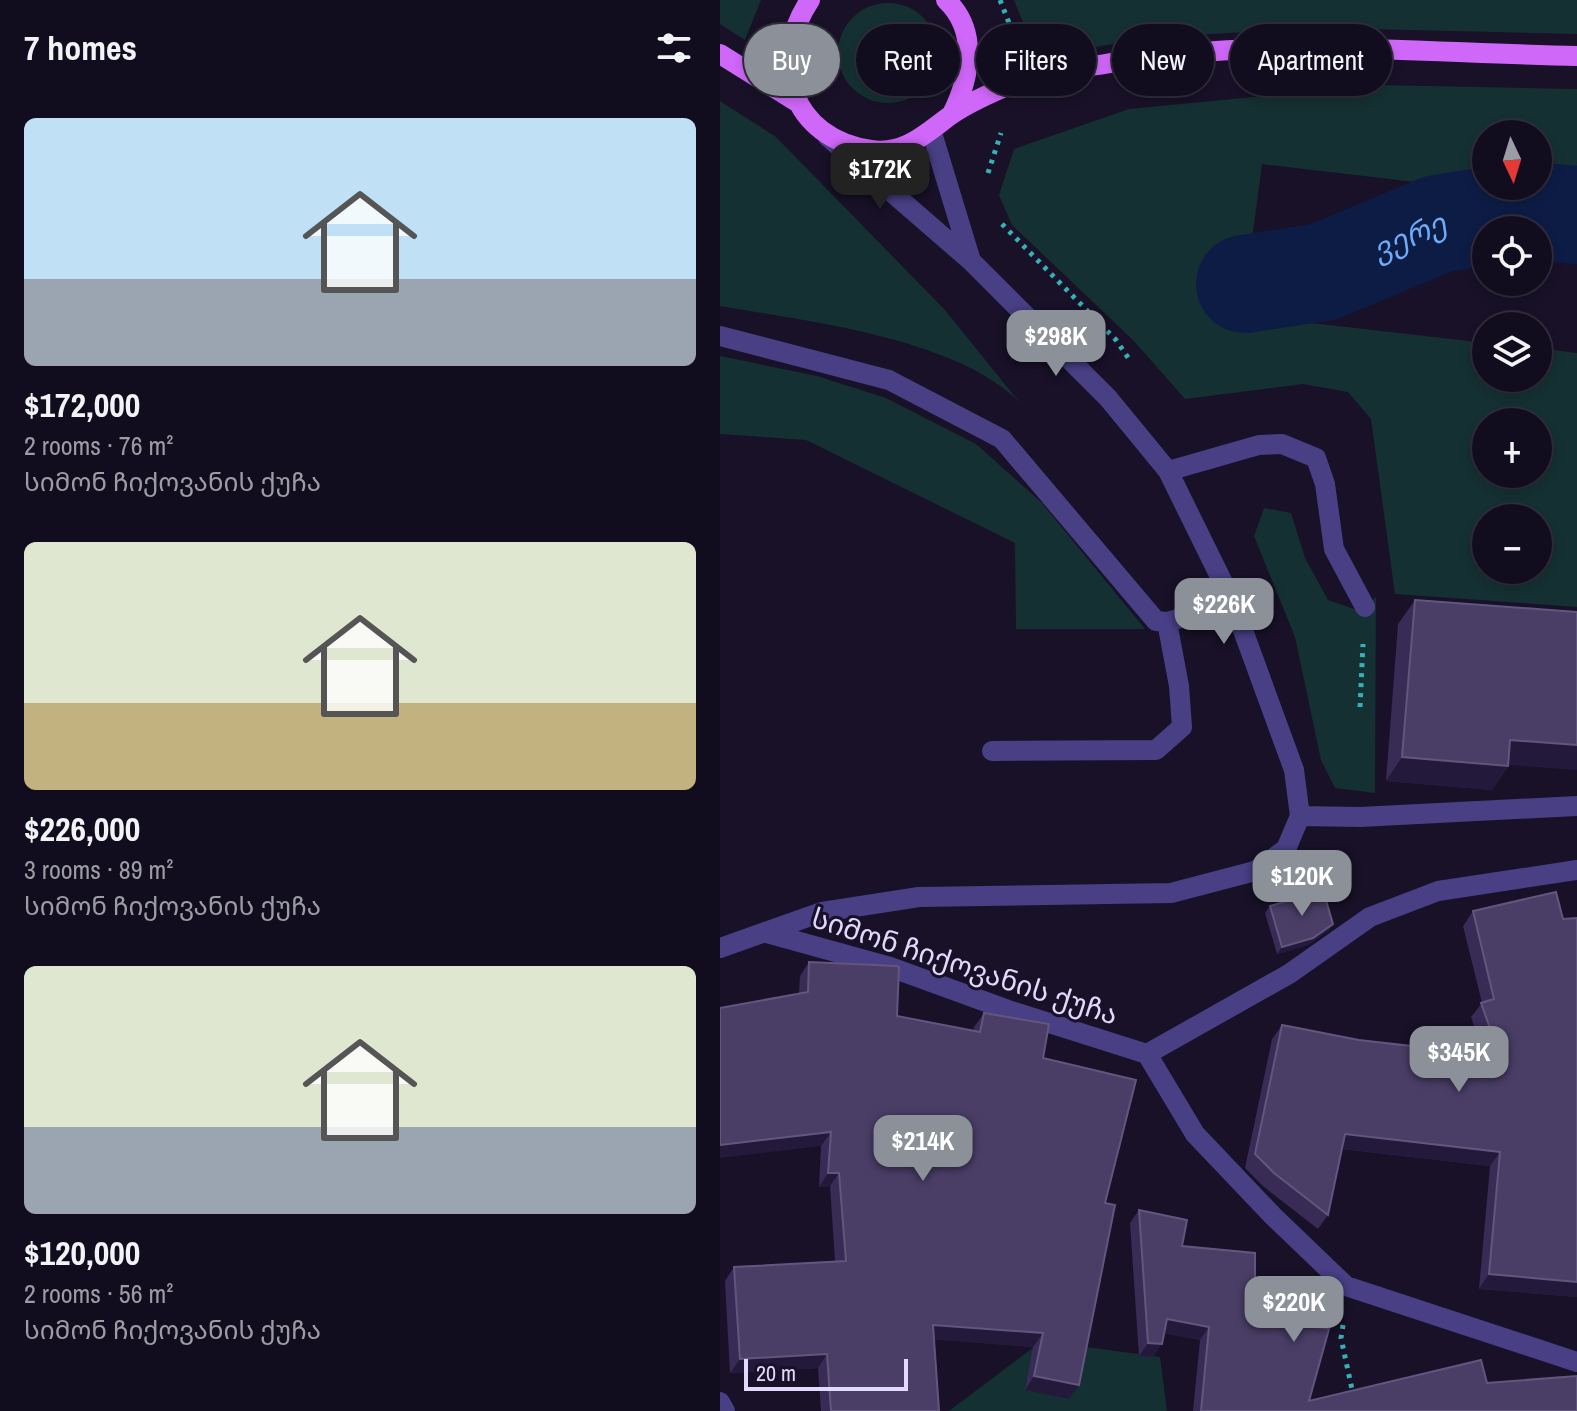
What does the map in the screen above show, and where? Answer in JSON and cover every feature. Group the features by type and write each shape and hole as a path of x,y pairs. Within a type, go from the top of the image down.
{"main road":[{"path":"797,102 788,76 788,49 795,23 810,0"},
{"path":"949,0 964,28 970,58 965,87 952,114"},
{"path":"720,54 797,102 819,129 845,144 875,151 905,147 932,133 952,114 1033,76 1161,54 1316,46 1577,56"}],"street":[{"path":"819,129 971,261 1108,398 1168,471 1233,603 1294,770 1300,816 1360,817 1577,806"},
{"path":"932,133 971,261"},
{"path":"720,336 889,380 1002,439 1061,505 1150,616 1167,622 1233,603"},
{"path":"1168,471 1259,445 1282,444 1316,458 1325,484 1334,549 1365,607"},
{"path":"992,751 1156,750 1182,727 1179,686 1167,622"},
{"name":"სიმონ ჩიქოვანის ქუჩა","path":"720,948 822,912 919,897 1171,893 1255,871 1286,849 1300,816"},
{"name":"სიმონ ჩიქოვანის ქუჩა","path":"1147,1054 1289,974 1370,917 1438,891 1577,870"},
{"name":"სიმონ ჩიქოვანის ქუჩა","path":"767,933 890,967 1008,1010 1147,1054 1195,1134 1273,1216 1346,1286 1577,1362"},
{"path":"720,1402 725,1411"}],"path":[{"path":"1360,707 1365,607"},
{"path":"1346,1286 1341,1338 1353,1396"}],"green space":[{"path":"720,0 761,0 751,24 744,24 744,39 720,24"},
{"path":"1014,0 1577,0 1577,34 1392,30 1392,24 1230,24 1230,33 1214,34 1214,24 1112,24 1112,44 1096,47 1096,24 1024,24"},
{"path":"888,3 907,6 929,24 856,24 856,92 852,89 841,72 840,38 852,17 869,6"},
{"path":"1392,85 1577,89 1577,201 1552,198 1552,120 1472,120 1472,189 1262,164 1242,315 1472,341 1472,392 1552,392 1552,350 1577,353 1577,607 1395,594 1371,419 1348,392 1303,384 1185,399 1134,341 1012,225 999,195 1014,149 1129,109 1264,96 1392,96"},
{"path":"862,96 914,96 888,103"},
{"path":"720,101 776,137 945,310 1023,407 986,376 915,346 833,326 720,306"},
{"path":"720,356 817,376 886,398 976,444 1042,503 1145,629 1016,629 1015,543 806,440 720,434"},
{"path":"1264,508 1291,513 1305,558 1328,600 1360,611 1376,597 1375,793 1335,788 1321,760 1295,637 1254,536"},
{"path":"1042,1341 1160,1357 1167,1411 949,1411"}],"building":[{"path":"1415,600 1577,612 1577,745 1510,740 1508,766 1402,757"},
{"path":"1323,890 1333,924 1313,938 1282,947 1270,906"},
{"path":"1556,892 1563,919 1577,918 1577,1282 1489,1274 1500,1152 1345,1134 1328,1215 1255,1154 1282,1025 1359,1040 1500,1056 1481,1003 1494,999 1473,911"},
{"path":"809,962 899,967 897,1016 980,1032 984,1013 1049,1024 1043,1058 1136,1080 1105,1203 1115,1205 1079,1385 1034,1376 1043,1333 933,1325 939,1411 831,1411 827,1354 740,1359 734,1267 846,1261 839,1173 828,1173 831,1132 720,1145 720,1008 808,992"},
{"path":"1139,1210 1187,1220 1182,1246 1255,1253 1255,1317 1329,1329 1309,1401 1481,1360 1487,1383 1577,1376 1577,1411 1201,1411 1209,1327 1167,1319 1162,1344 1148,1343"}],"waterway":[{"name":"ვერე","path":"1245,284 1323,272 1438,224 1525,210 1577,215"}]}
